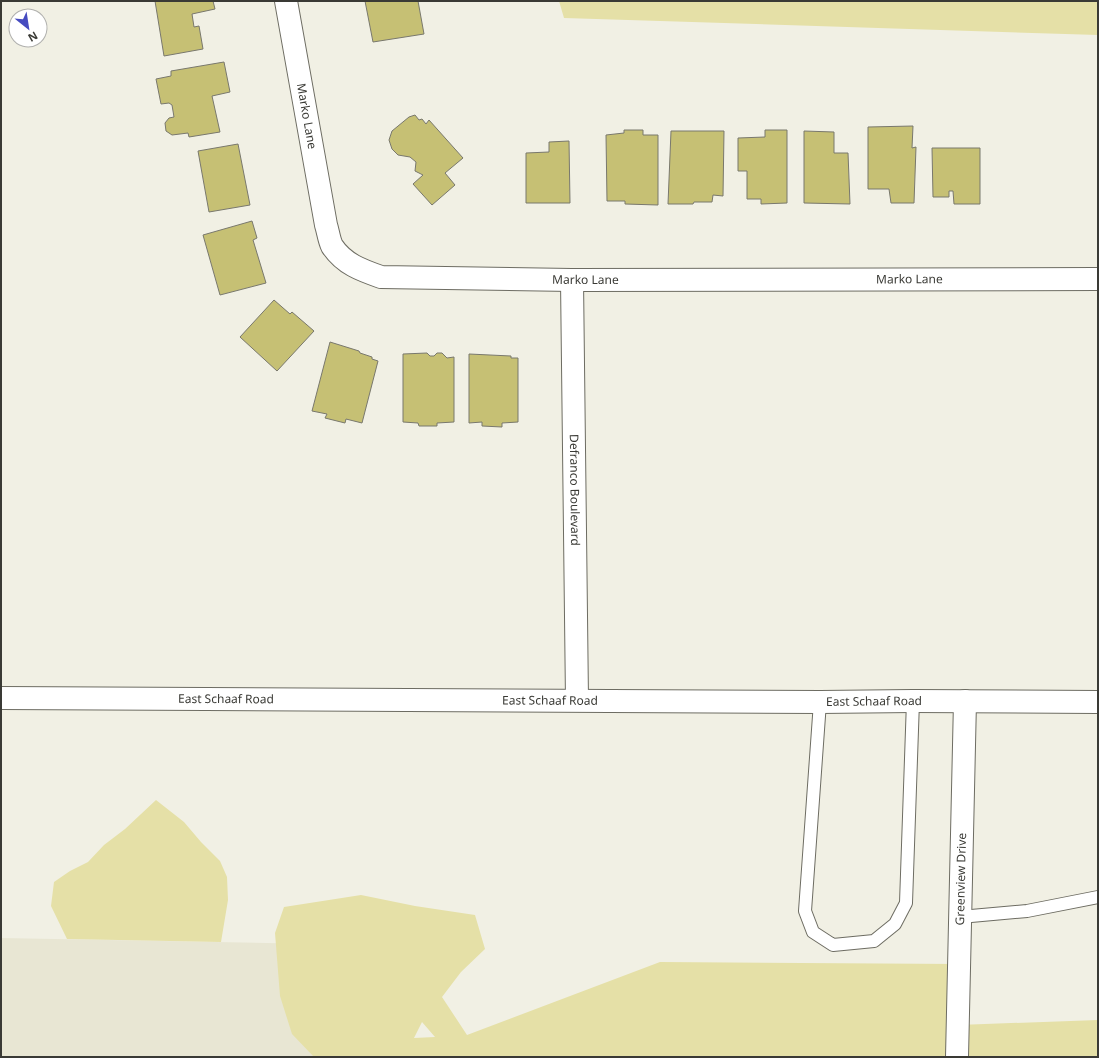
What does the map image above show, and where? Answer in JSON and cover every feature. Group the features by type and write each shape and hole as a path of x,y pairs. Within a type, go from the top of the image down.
{"street":[{"name":"Marko Lane","path":"286,1 326,224 332,245 344,259 359,270 381,277 572,280 1098,279"},
{"name":"Defranco Boulevard","path":"572,280 577,700"},
{"name":"East Schaaf Road","path":"1,698 1098,702"},
{"name":"Greenview Drive","path":"958,1057 964,701"}],"lane":[{"path":"820,702 805,911 813,932 833,945 874,941 895,924 906,903 913,701"},
{"path":"960,917 1026,910 1098,897"}],"shaded area":[{"path":"559,1 1098,1 1098,35 564,18"},
{"path":"156,800 184,822 220,861 227,877 228,900 221,942 67,939 51,906 54,882 70,871 88,862 104,845 125,829"},
{"path":"361,895 415,906 475,915 485,949 461,972 442,997 467,1035 660,962 959,964 958,1025 1098,1020 1098,1057 314,1057 292,1034 280,996 275,933 284,907","holes":["422,1022 435,1037 414,1038"]},
{"path":"1,938 316,944 317,1057 1,1057"}],"building":[{"path":"155,1 213,1 215,9 192,14 194,27 199,26 203,49 164,56"},
{"path":"365,1 418,1 424,34 373,42"},
{"path":"224,62 230,92 212,96 220,132 189,137 188,133 172,135 166,131 165,123 169,118 174,117 172,105 169,103 161,104 156,79 171,76 171,71"},
{"path":"415,115 419,120 422,119 426,124 429,120 463,158 445,173 455,185 432,205 413,184 423,175 415,171 416,162 410,157 398,155 392,149 389,140 392,131 409,117"},
{"path":"913,126 912,148 916,147 914,203 891,203 889,189 868,189 868,127"},
{"path":"624,130 643,130 643,135 658,135 658,205 625,204 625,201 607,201 606,135 624,133"},
{"path":"765,130 787,130 787,203 761,204 761,199 747,199 747,171 738,171 738,138 765,137"},
{"path":"671,131 724,131 723,196 713,195 712,202 668,204"},
{"path":"804,131 834,132 834,153 848,153 850,204 804,203"},
{"path":"569,141 570,203 526,203 526,153 549,152 549,142"},
{"path":"238,144 250,205 209,212 198,151"},
{"path":"932,148 980,148 980,204 954,204 953,191 949,191 949,197 933,197"},
{"path":"252,221 257,238 253,240 266,283 220,295 203,235"},
{"path":"274,300 290,314 292,312 314,331 277,371 240,337"},
{"path":"330,342 359,351 360,353 372,357 372,359 378,361 362,423 346,419 345,423 325,418 327,414 312,411"},
{"path":"427,353 430,356 434,356 437,353 442,353 447,358 454,357 454,422 437,423 437,426 419,426 418,423 403,422 403,354"},
{"path":"469,354 511,356 511,358 518,358 518,422 502,423 502,427 482,426 482,422 469,423"}]}
